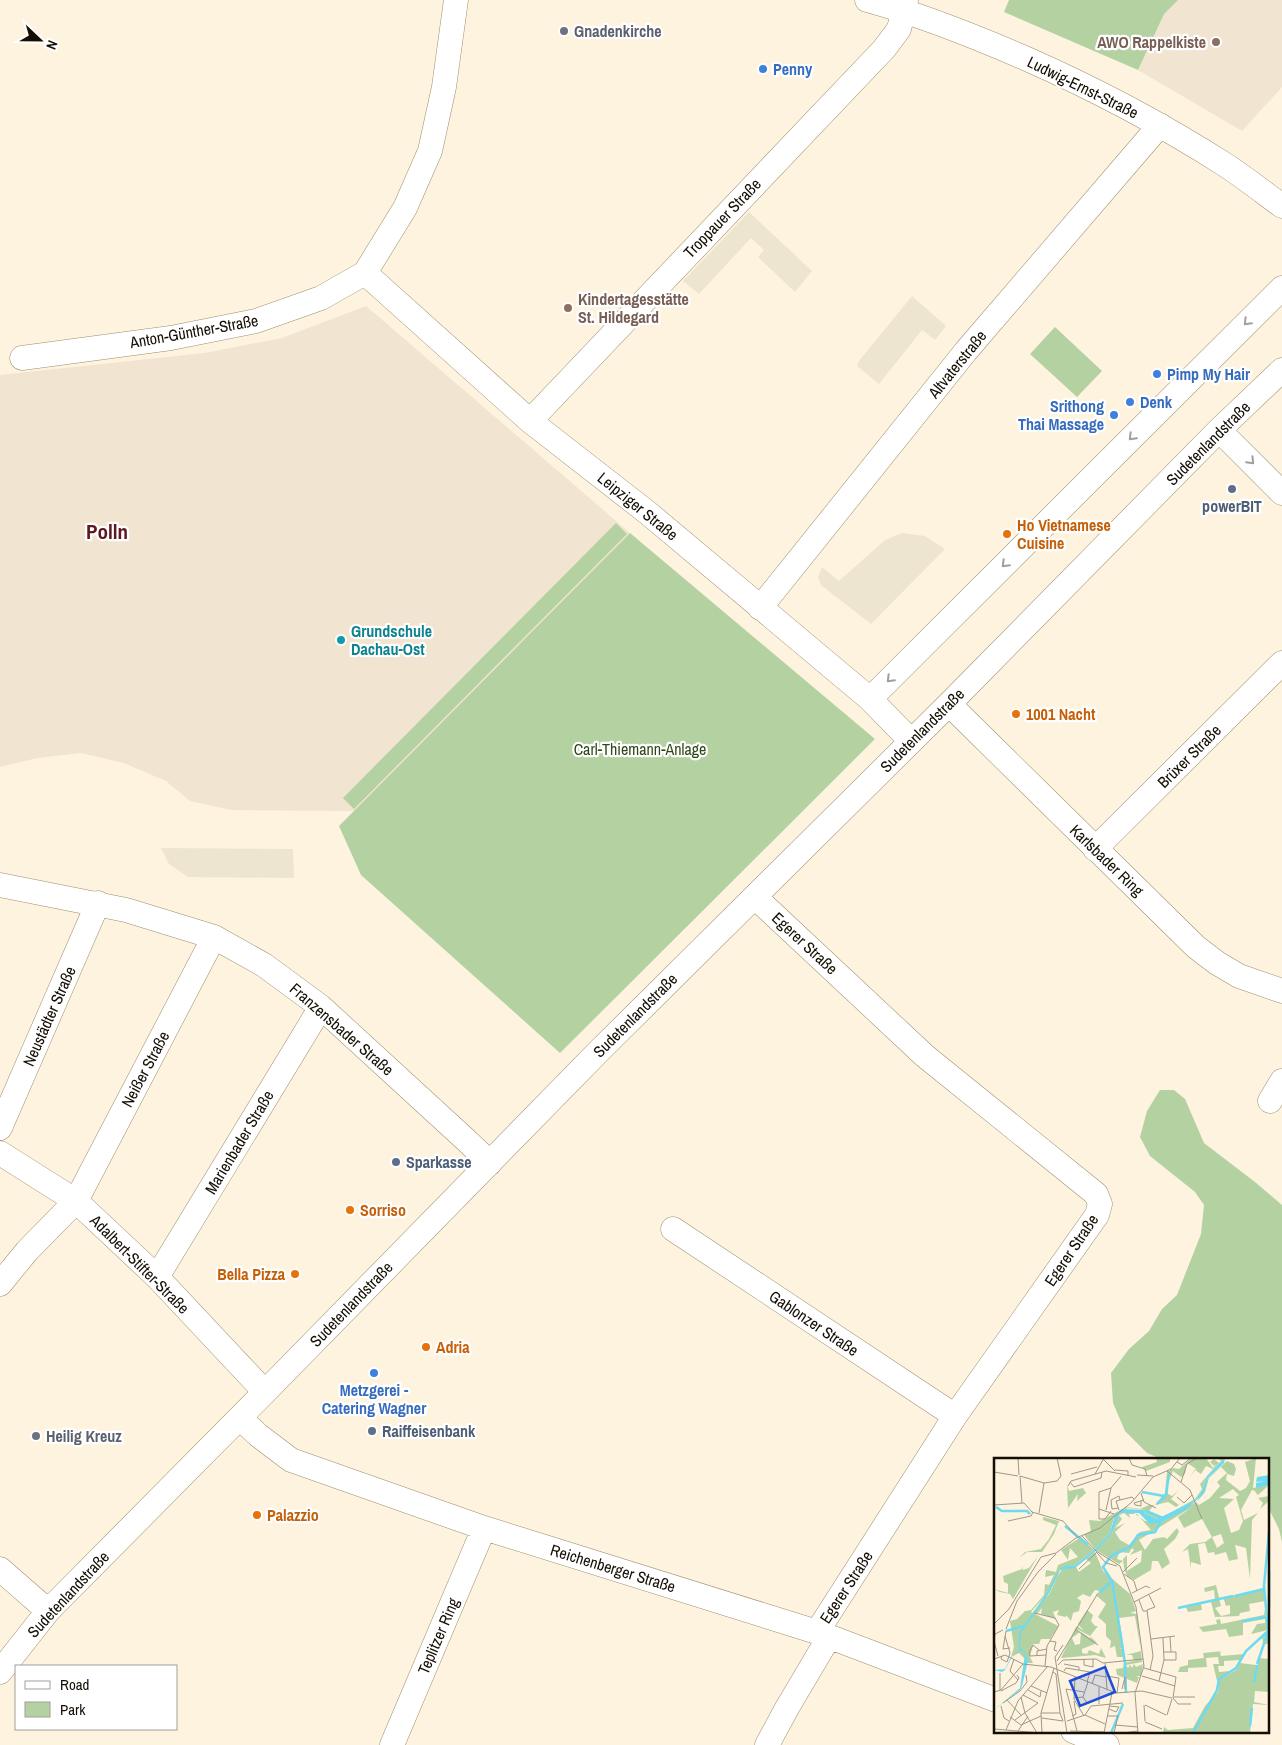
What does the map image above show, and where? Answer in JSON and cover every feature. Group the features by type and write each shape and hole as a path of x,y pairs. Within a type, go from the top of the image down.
{"street":[{"name":"Anton-Günther-Straße","path":"22,358 171,338 256,321 321,298 365,273 405,208 430,151 444,87 456,0"},
{"name":"Ludwig-Ernst-Straße","path":"867,0 905,5 1063,75 1160,125 1225,164 1282,206"},
{"name":"Troppauer Straße","path":"530,421 884,49 899,29 905,5"},
{"name":"Altvaterstraße","path":"760,608 966,351 1160,125"},
{"name":"Leipziger Straße","path":"365,273 530,421 648,513 870,699 911,741"},
{"path":"870,699 1282,288"},
{"name":"Sudetenlandstraße","path":"0,1672 48,1611 240,1418 598,1052 949,704 1219,430 1282,370"},
{"path":"1219,430 1282,493"},
{"name":"Brüxer Straße","path":"1096,849 1282,663"},
{"name":"Karlsbader Ring","path":"949,704 1196,947 1217,963 1239,976 1282,991"},
{"name":"Franzensbader Straße","path":"0,885 126,910 214,937 264,965 321,1007 490,1163"},
{"name":"Egerer Straße","path":"755,896 926,1056 1096,1194 1100,1204 1097,1215 955,1416 823,1634 767,1745"},
{"name":"Neustädter Straße","path":"0,1128 98,903"},
{"name":"Neißer Straße","path":"0,1284 27,1251 76,1201 214,937"},
{"name":"Marienbader Straße","path":"157,1277 321,1007"},
{"path":"1270,1101 1282,1080"},
{"name":"Adalbert-Stifter-Straße","path":"0,1154 76,1201 157,1277 265,1392"},
{"name":"Gablonzer Straße","path":"673,1229 955,1416"},
{"name":"Reichenberger Straße","path":"240,1418 258,1435 291,1460 484,1528 823,1634 994,1699"},
{"name":"Teplitzer Ring","path":"392,1745 484,1528"},
{"path":"0,1569 48,1611"},
{"path":"1074,1732 1107,1745"}],"shaded area":[{"name":"AWO Rappelkiste","path":"1178,0 1282,0 1282,87 1242,131 1138,70 1164,13"},
{"path":"749,212 812,271 795,292 758,257 764,250 751,238 699,294 683,281"},
{"path":"912,296 946,326 935,340 922,330 879,384 857,366 859,361"},
{"path":"366,306 630,533 354,811 232,810 190,801 166,781 124,763 81,753 37,758 0,767 0,375 205,353 282,338"},
{"path":"902,533 925,536 945,549 871,624 821,585 818,577 822,567 839,581 885,540"},
{"path":"161,848 293,849 294,878 188,877 169,864"}],"green space":[{"path":"1009,0 1178,0 1164,14 1138,70 1004,12"},
{"path":"1055,327 1102,371 1077,397 1030,354"},
{"path":"616,523 627,534 354,809 343,798"},
{"name":"Carl-Thiemann-Anlage","path":"630,533 875,739 560,1053 361,875 339,826"},
{"path":"1160,1090 1174,1090 1185,1099 1204,1143 1282,1205 1282,1542 1279,1529 1270,1511 1270,1458 1159,1458 1147,1453 1125,1431 1113,1403 1111,1373 1129,1349 1149,1331 1162,1309 1177,1295 1201,1234 1204,1205 1195,1192 1150,1156 1140,1137 1147,1111"}],"place":[{"name":"Gnadenkirche","path":"564,31"},
{"name":"AWO Rappelkiste","path":"1216,42"},
{"name":"Penny","path":"763,69"},
{"name":"Kindertagesstätte St. Hildegard","path":"568,308"},
{"name":"Pimp My Hair","path":"1157,374"},
{"name":"Denk","path":"1130,402"},
{"name":"Srithong Thai Massage","path":"1114,415"},
{"name":"powerBIT","path":"1232,489"},
{"name":"Ho Vietnamese Cuisine","path":"1007,534"},
{"name":"Grundschule Dachau-Ost","path":"341,640"},
{"name":"1001 Nacht","path":"1016,714"},
{"name":"Sparkasse","path":"396,1162"},
{"name":"Sorriso","path":"350,1210"},
{"name":"Bella Pizza","path":"295,1274"},
{"name":"Adria","path":"426,1347"},
{"name":"Metzgerei - Catering Wagner","path":"374,1373"},
{"name":"Raiffeisenbank","path":"372,1431"},
{"name":"Heilig Kreuz","path":"36,1436"},
{"name":"Palazzio","path":"257,1515"}],"district":[{"name":"Polln","path":"107,531"}]}
